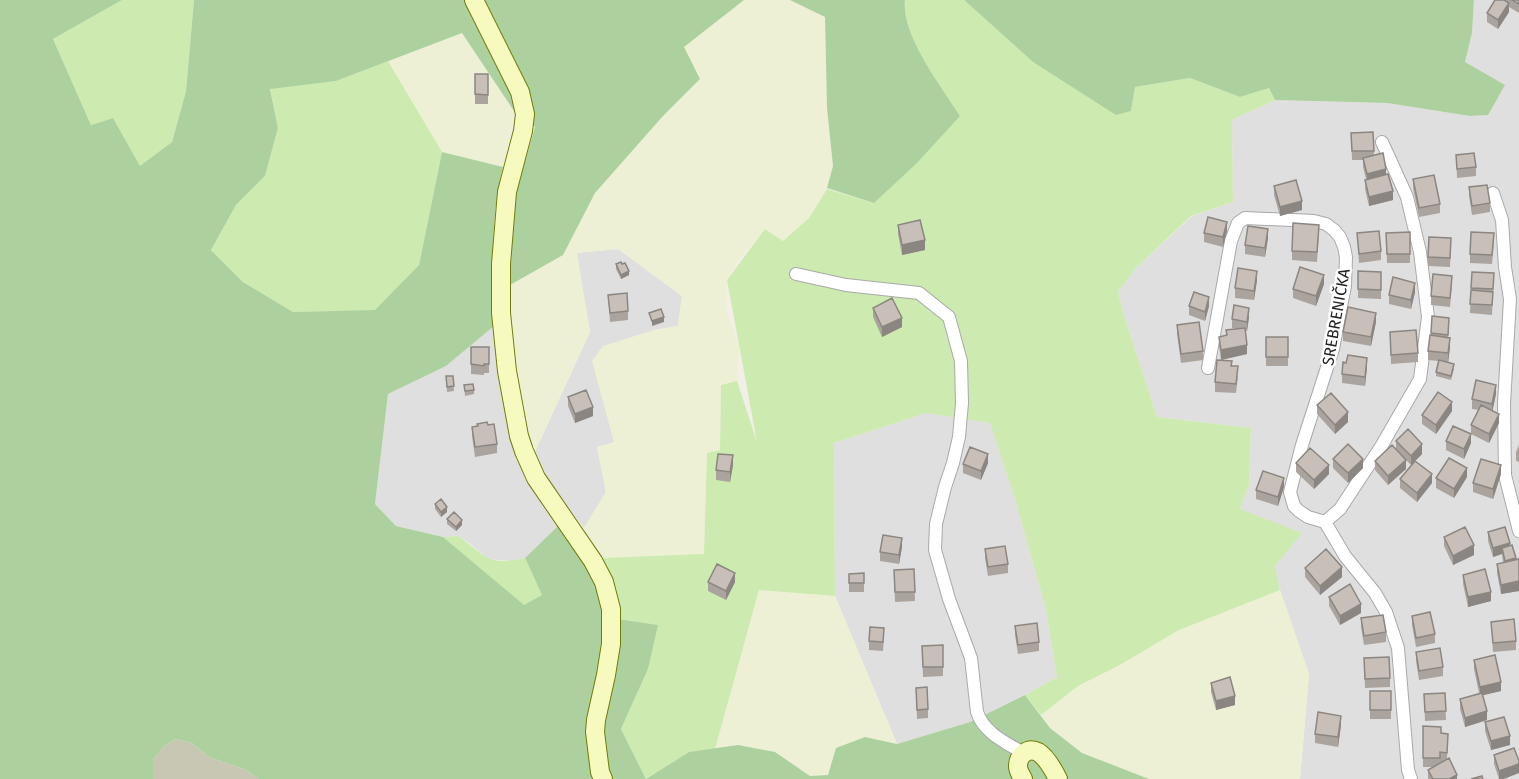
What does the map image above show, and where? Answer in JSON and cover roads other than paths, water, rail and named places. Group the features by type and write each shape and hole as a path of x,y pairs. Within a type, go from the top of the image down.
{"main road":[{"path":"474,0 520,92 525,114 507,192 501,264 501,313 507,371 519,436 536,478 593,561 604,582 611,609 611,644 595,732 603,779"},
{"path":"1023,779 1018,767 1020,757 1031,750 1041,755 1061,777"}],"street":[{"path":"1382,142 1407,197 1420,252 1428,317 1420,379 1382,445 1340,509 1325,522 1345,556 1375,593 1386,612 1398,648 1408,770 1411,779"},
{"path":"1493,193 1502,220 1505,267 1514,299 1504,404 1505,475 1519,531"},
{"name":"SREBRENIČKA","path":"1208,368 1232,241 1239,223 1245,218 1314,221 1326,224 1334,230 1340,237 1346,257 1345,286 1333,349 1299,455 1290,492 1294,506 1299,512 1325,522"},
{"path":"796,274 846,285 919,293 949,317 961,361 962,403 959,437 936,524 936,550 949,599 971,658 977,712 980,720 996,736 1023,753"}]}
